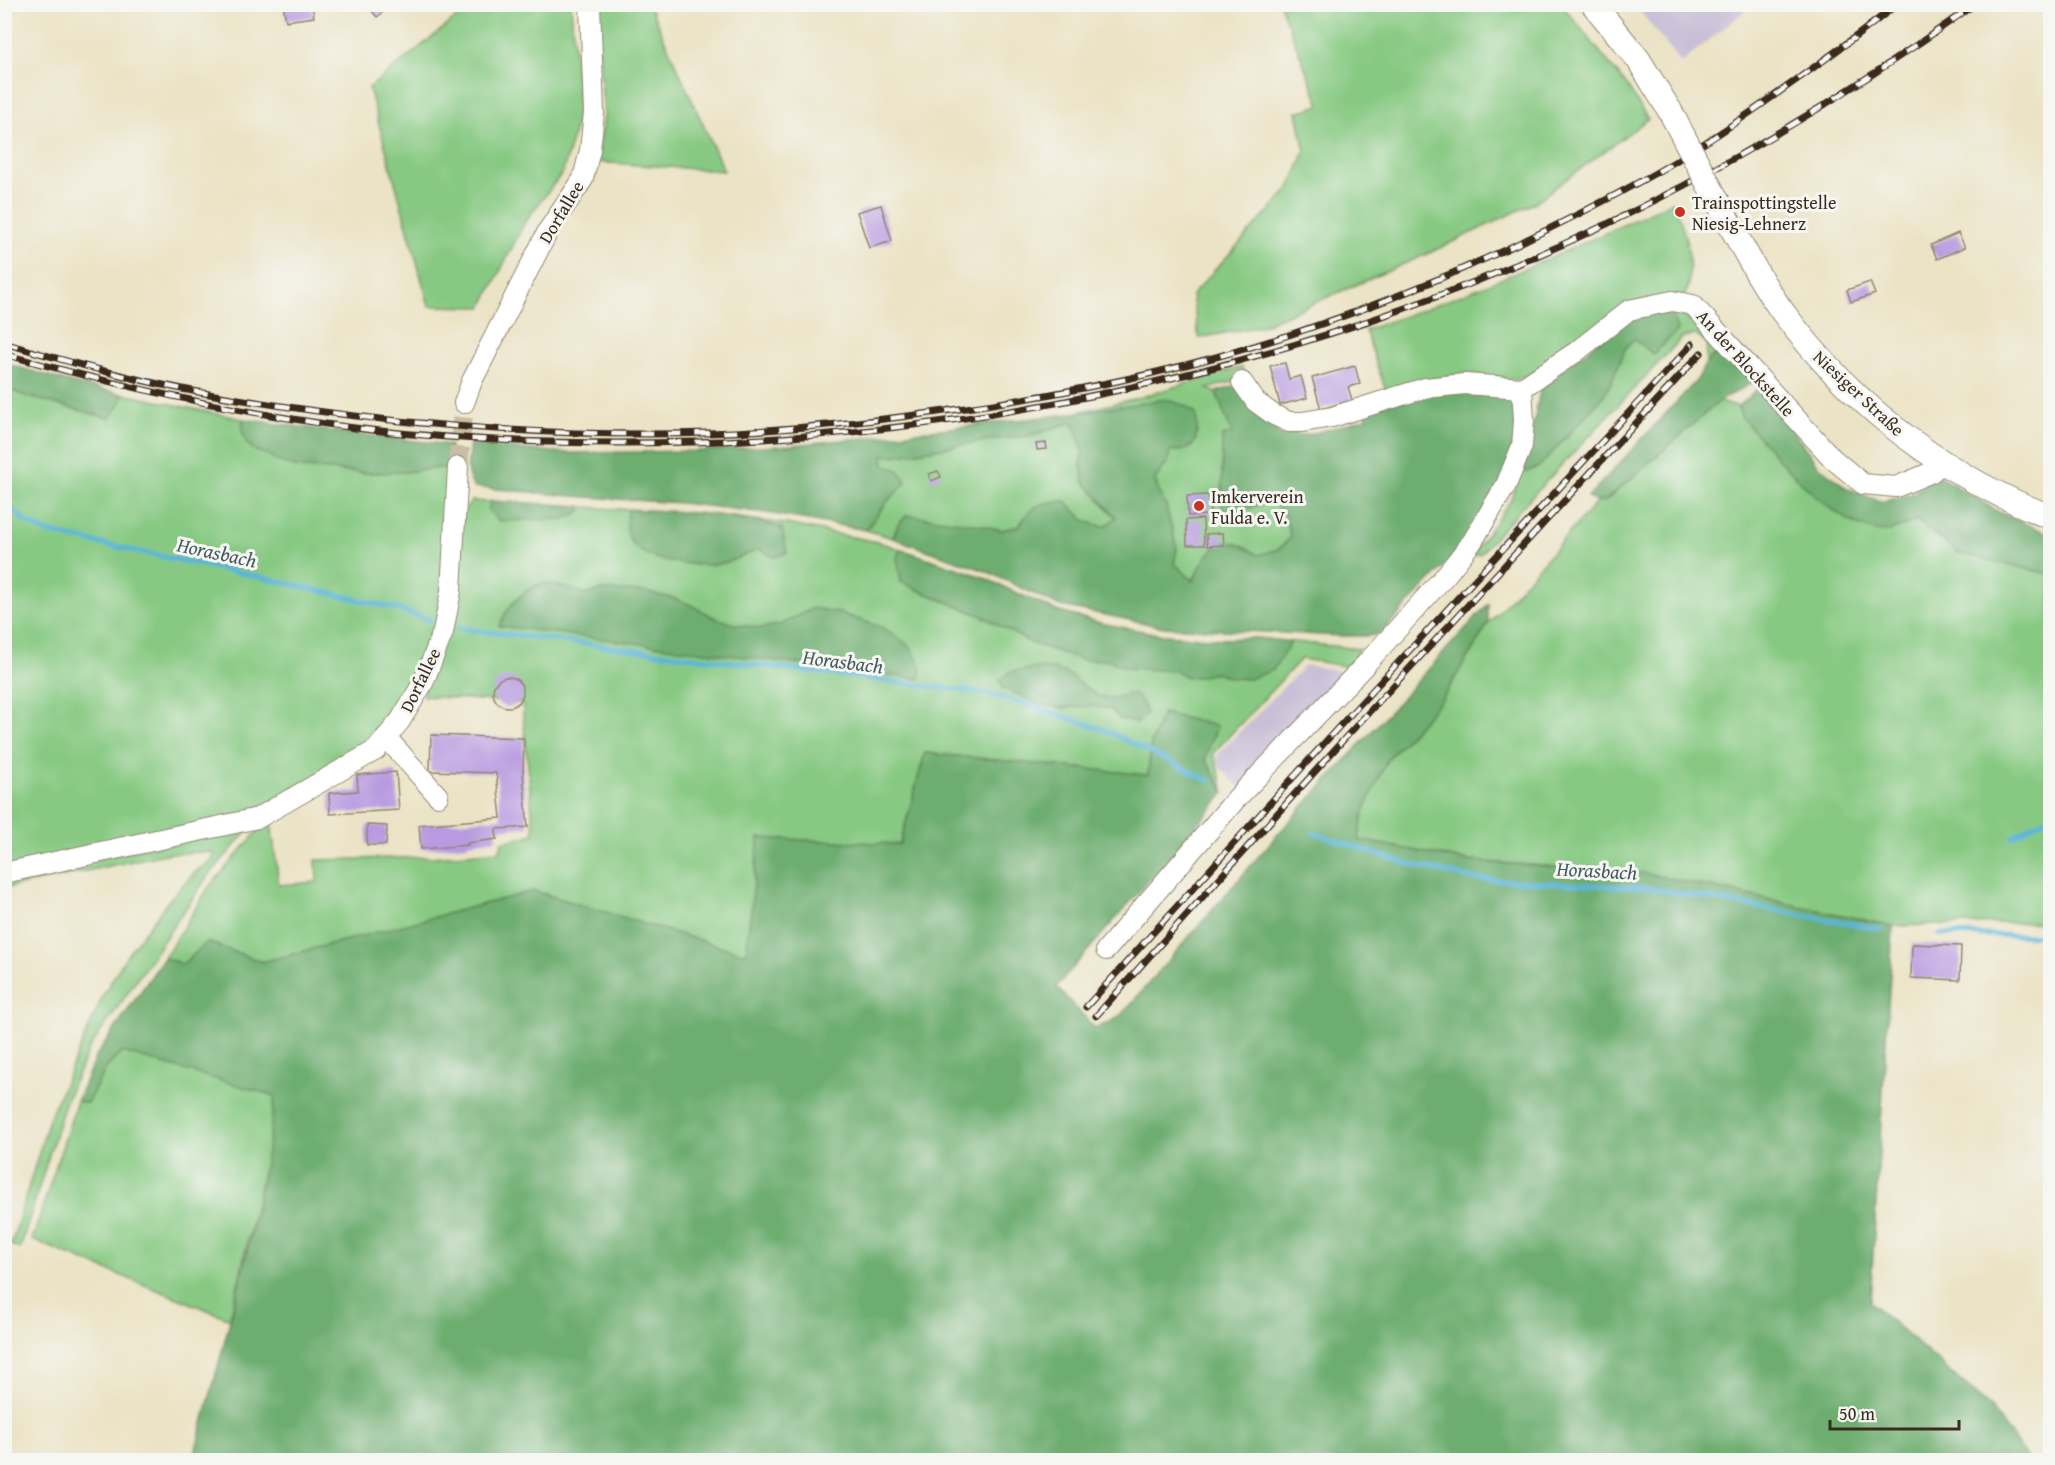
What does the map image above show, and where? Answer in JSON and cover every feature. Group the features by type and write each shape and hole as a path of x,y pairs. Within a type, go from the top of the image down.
{"main road":[{"name":"Niesiger Straße","path":"1593,4 1638,59 1670,111 1761,279 1809,345 1836,375 1892,428 1942,462 2001,496 2050,517"}],"street":[{"name":"Dorfallee","path":"464,404 472,381 549,229 583,179 590,150 594,113 590,4"},
{"name":"An der Blockstelle","path":"1522,388 1576,352 1629,310 1672,301 1693,304 1833,459 1863,484 1896,487 1932,472 1942,462"},
{"path":"1106,951 1237,798 1365,665 1445,576 1472,542 1506,485 1522,446 1524,420 1522,388 1466,384 1425,388 1332,417 1288,422 1256,402 1242,382"},
{"name":"Dorfallee","path":"4,873 258,818 376,750 400,721 423,683 443,632 451,591 458,467"},
{"path":"386,737 438,796"}],"shaded area":[{"path":"1635,5 1752,5 1681,63"},
{"path":"1305,665 1364,675 1246,794 1216,763 1218,754"}],"green space":[{"path":"472,5 571,5 579,114 563,172 525,222 482,307 429,306 369,88"},
{"path":"595,5 649,5 724,171 597,162 604,117"},
{"path":"1280,5 1562,5 1625,83 1648,119 1534,203 1427,254 1261,326 1199,338 1192,295 1290,188 1305,151 1297,112 1320,105"},
{"path":"1672,202 1688,248 1690,272 1685,296 1517,380 1465,373 1387,394 1365,330 1520,271"},
{"path":"1654,312 1672,314 1677,331 1653,354 1634,339 1626,347 1602,398 1539,467 1526,472 1520,467 1534,422 1541,386 1629,318"},
{"path":"1672,314 1695,321 1723,347 1706,363 1707,343 1695,335 1683,337 1480,554 1472,555 1511,500 1520,467 1579,421 1602,398 1626,347 1634,339 1653,354 1677,331"},
{"path":"1723,347 1755,381 1718,402 1605,501 1597,502 1588,497 1697,380 1706,363"},
{"path":"4,363 72,383 123,394 122,398 118,408 109,418 26,396 5,388"},
{"path":"1242,367 1246,378 1207,389 1216,392 1233,434 1222,436 1250,508 1271,500 1284,513 1291,537 1279,549 1258,555 1235,543 1218,546 1208,556 1193,581 1174,563 1177,549 1166,506 1155,479 1168,462 1070,414 1141,397"},
{"path":"1239,385 1279,424 1276,432 1285,438 1291,429 1300,435 1308,435 1367,418 1365,410 1430,393 1498,390 1509,398 1515,411 1515,438 1502,483 1464,545 1380,634 1343,636 1164,627 1057,605 986,571 893,538 898,525 907,515 1002,530 1019,526 1028,513 1038,506 1057,501 1066,501 1088,522 1106,526 1116,517 1084,482 1081,466 1083,450 1073,422 1028,436 893,456 883,455 884,465 899,470 906,482 886,503 866,530 767,513 681,503 474,487 468,472 470,445 567,453 696,451 793,445 1070,414 1166,399 1185,406 1196,414 1195,442 1186,449 1170,451 1168,462 1155,479 1166,506 1177,549 1174,563 1193,581 1208,555 1218,546 1235,543 1258,555 1279,549 1291,537 1284,513 1271,501 1250,508 1222,510 1222,436 1232,434 1216,392"},
{"path":"4,388 108,418 121,401 123,394 243,419 242,431 256,451 295,467 365,473 450,469 443,617 422,666 402,703 372,746 261,807 241,814 5,868"},
{"path":"1756,391 1784,420 1818,465 1847,488 1881,502 1910,495 1938,476 2002,514 2050,534 2050,574 1959,553 1917,520 1882,532 1863,527 1843,517 1805,487 1742,418 1738,406"},
{"path":"1718,402 1738,406 1742,418 1884,532 1916,520 1959,553 2050,574 2050,922 1893,926 1644,873 1470,861 1359,840 1363,814 1387,760 1442,699 1488,624 1597,502 1606,501"},
{"path":"243,419 450,445 450,469 364,473 295,467 256,451 247,444 242,431"},
{"path":"1073,422 1083,450 1081,466 1084,482 1116,518 1106,526 1088,522 1066,501 1050,502 1038,506 1028,513 1019,526 1002,530 941,520 898,525 893,538 866,530 886,503 906,482 884,465 883,455 893,456 1028,436"},
{"path":"472,501 709,514 786,524 878,542 980,576 1056,611 1100,623 1163,635 1221,639 1257,638 1359,649 1350,667 1301,659 1213,753 1225,793 1205,759 1163,713 1151,743 1148,775 925,753 900,844 759,838 746,954 534,891 263,962 207,942 183,964 164,958 209,887 264,824 271,821 279,885 317,882 316,860 432,857 500,851 502,842 534,834 522,703 423,696 463,512"},
{"path":"491,501 581,506 581,511 564,519 499,521 488,510"},
{"path":"628,509 725,516 782,528 787,553 774,557 759,549 729,562 709,565 683,564 655,558 635,546 629,537"},
{"path":"900,549 980,576 1056,611 1100,623 1163,635 1221,639 1257,638 1291,642 1273,670 1249,679 1232,678 1217,673 1187,677 1175,671 1126,668 1109,660 1083,660 1031,643 982,616 901,582 897,557"},
{"path":"541,583 588,594 601,590 645,592 676,599 713,617 734,624 760,628 782,624 813,608 840,613 883,628 903,641 912,650 921,666 920,679 499,626 506,612 516,600"},
{"path":"1488,604 1488,624 1442,699 1387,760 1363,814 1359,840 1470,861 1644,873 1893,926 1870,1302 1989,1406 2029,1460 193,1460 251,1234 275,1096 122,1052 107,1067 87,1103 77,1101 96,1056 164,958 183,964 207,942 263,962 534,891 746,954 759,838 900,844 925,753 1148,775 1151,743 1163,713 1217,726 1205,759 1225,793 1056,987 1095,1028 1109,1023 1123,1013 1279,833"},
{"path":"1033,668 1054,669 1068,674 1096,695 1110,699 1133,693 1142,702 1146,714 1137,723 1120,719 1110,709 1092,706 1061,708 1038,704 1003,688 1000,680 1010,672"},
{"path":"250,825 205,880 89,1049 66,1100 20,1249 11,1245 49,1119 103,995 127,955 169,900 195,872 212,860 213,852 171,853 5,888 5,879"},
{"path":"122,1052 275,1095 268,1151 230,1319 32,1240 77,1101 87,1103 107,1067"}],"building":[{"path":"283,4 312,4 314,17 286,21"},
{"path":"367,5 392,5 377,17"},
{"path":"881,205 892,241 869,248 857,212"},
{"path":"1958,233 1965,247 1937,259 1931,245"},
{"path":"1870,282 1875,294 1851,302 1847,290"},
{"path":"1285,363 1289,379 1301,376 1307,398 1280,405 1270,366"},
{"path":"1355,366 1360,384 1348,387 1352,400 1321,409 1312,378"},
{"path":"1046,443 1047,449 1037,450 1036,444"},
{"path":"938,471 941,477 931,481 929,474"},
{"name":"Imkerverein Fulda e. V.","path":"1209,495 1210,515 1188,516 1187,496"},
{"path":"1203,519 1204,545 1187,545 1186,520"},
{"path":"1223,533 1224,545 1207,546 1206,534"},
{"path":"508,677 519,681 523,692 519,703 508,707 497,703 493,692 497,681"},
{"path":"431,735 524,738 523,774 528,827 496,829 497,839 467,843 468,845 421,849 419,825 501,818 496,773 430,771"},
{"path":"396,772 399,810 330,814 329,793 358,791 357,775"},
{"path":"367,825 387,826 386,845 367,845"},
{"path":"1912,944 1961,946 1960,980 1911,978"}],"waterway":[{"name":"Horasbach","path":"4,501 26,522 46,532 264,578 390,607 431,620"},
{"name":"Horasbach","path":"458,628 984,693 1105,730 1210,781"},
{"path":"2012,837 2050,816"},
{"name":"Horasbach","path":"1314,833 1405,863 1475,879 1649,888 1881,929"},
{"name":"Horasbach","path":"1939,934 2050,936"}],"tunnel":[{"path":"458,467 464,403"}],"railway":[{"path":"4,343 132,378 264,403 428,424 539,431 688,434 766,430 882,419 1043,396 1210,359 1292,334 1382,302 1514,246 1660,171 1750,113 1856,37 1897,4"},
{"path":"4,354 141,389 278,417 411,434 532,442 694,442 822,435 950,420 1077,399 1203,370 1326,335 1448,292 1567,243 1683,186 1759,144 1869,77 1975,4"},
{"path":"1086,1007 1336,730 1692,344"},
{"path":"1096,1016 1345,738 1701,353"}],"place":[{"name":"Trainspottingstelle Niesig-Lehnerz","path":"1680,212"},
{"name":"Imkerverein Fulda e. V.","path":"1199,506"}]}
